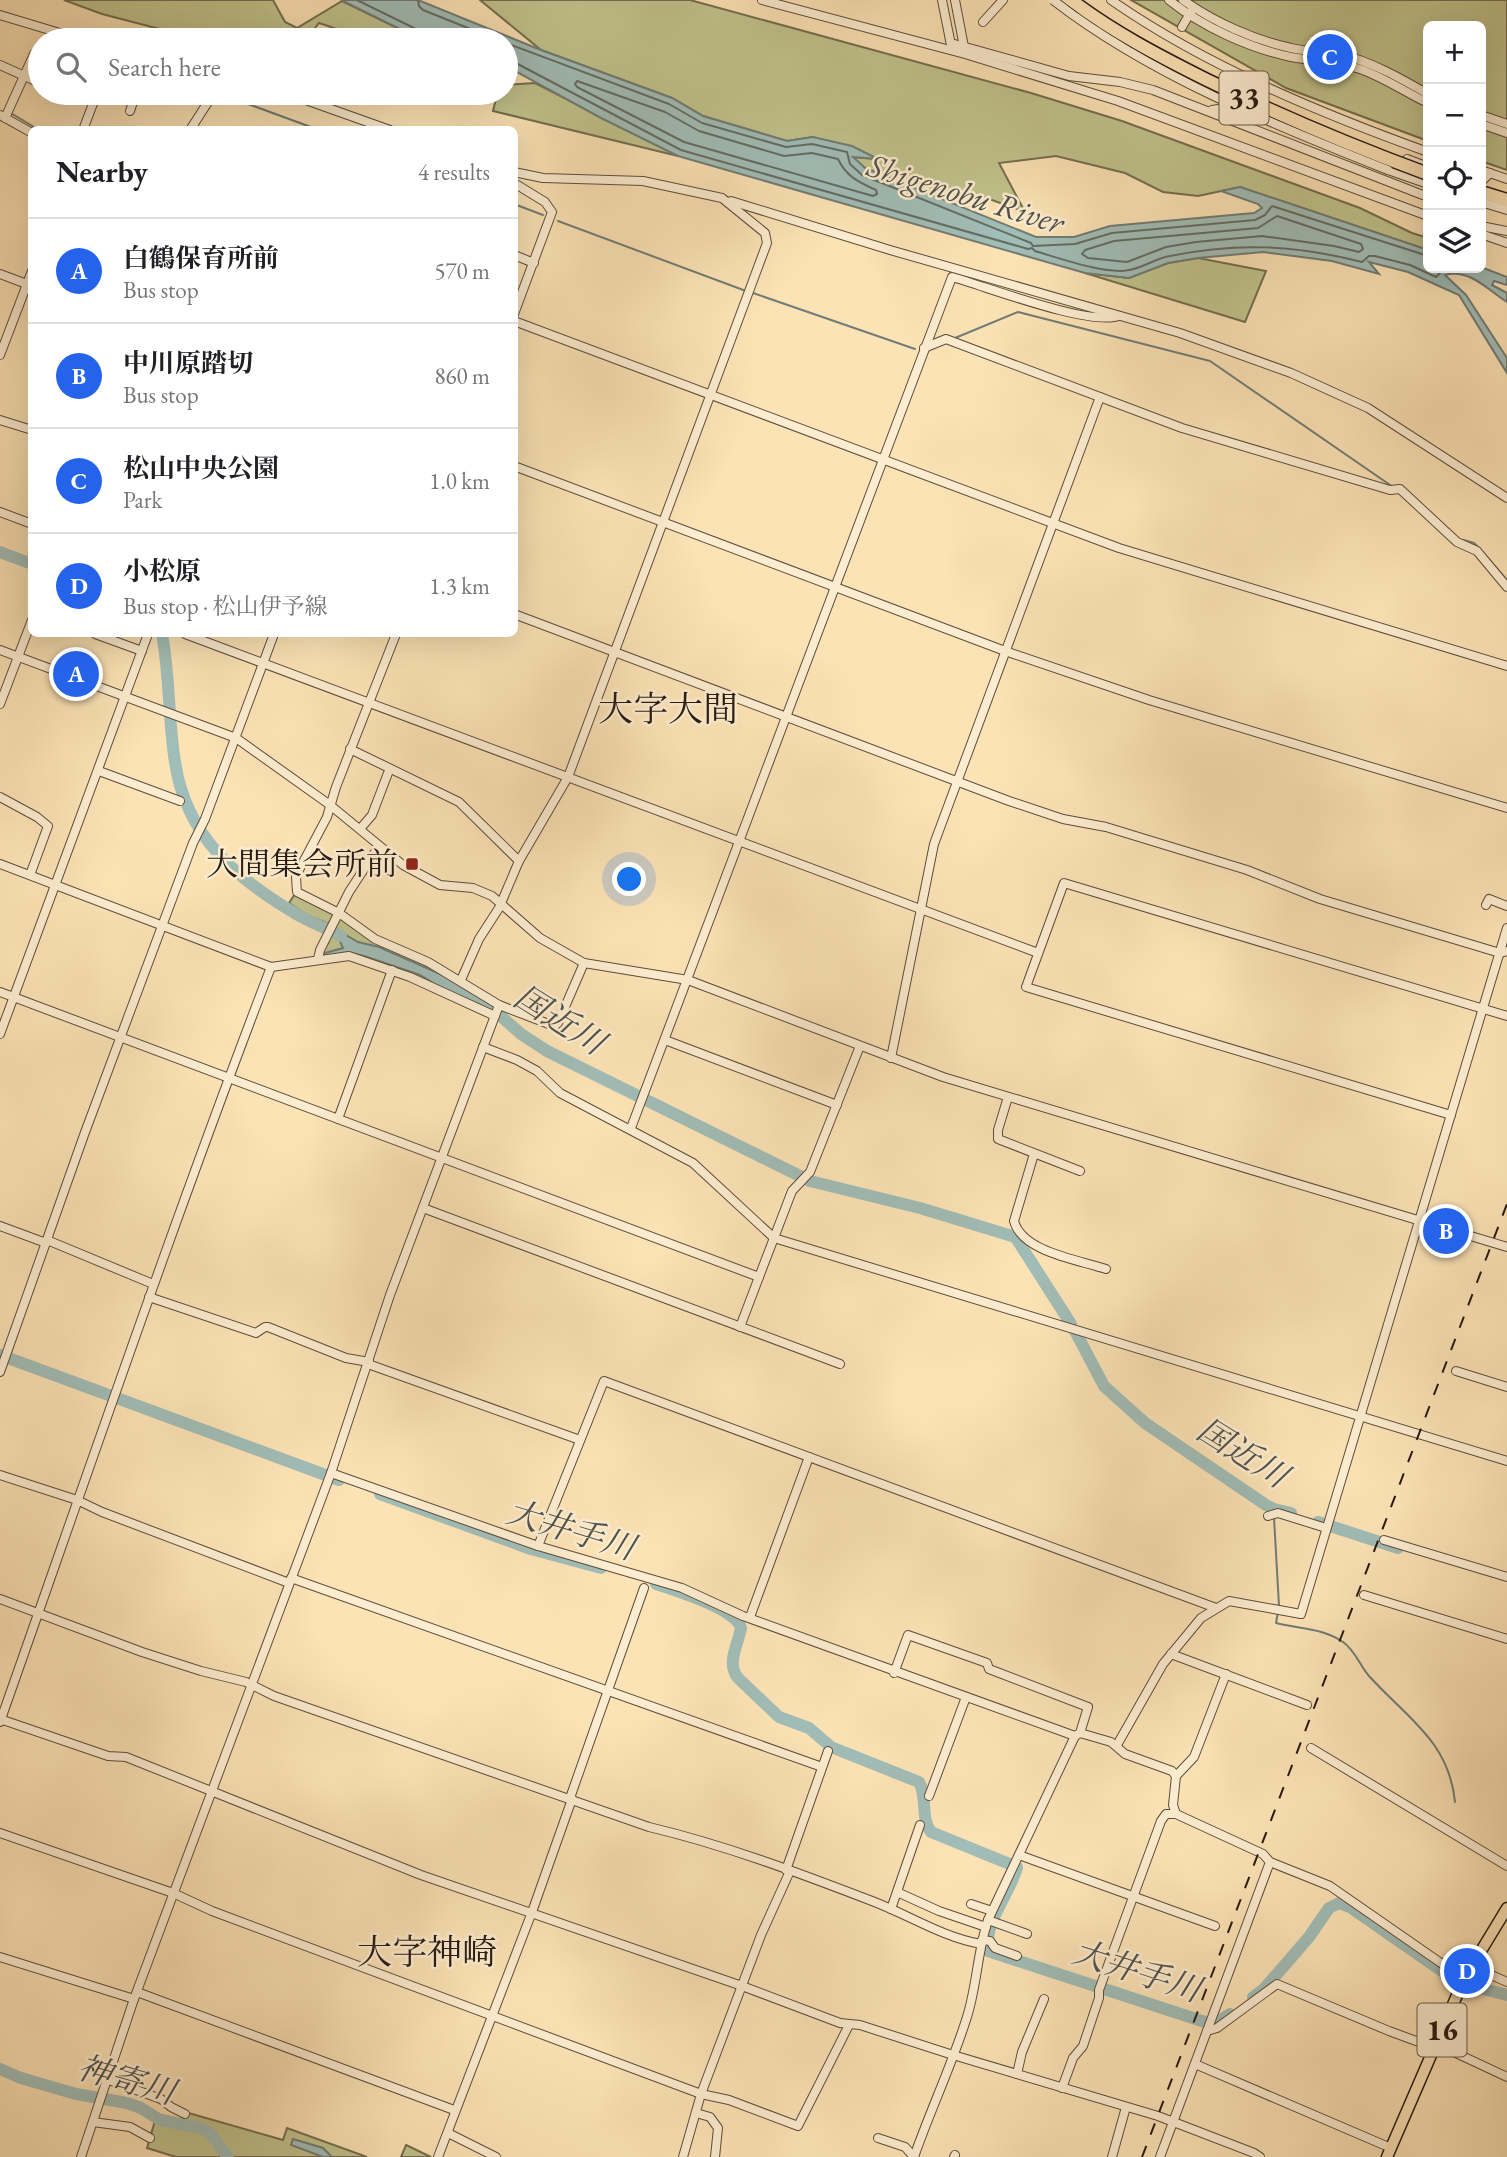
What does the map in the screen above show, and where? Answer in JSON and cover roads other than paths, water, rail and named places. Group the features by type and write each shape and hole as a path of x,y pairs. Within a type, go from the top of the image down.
{"highway":[{"name":"33","path":"1071,0 1116,32 1237,95 1305,127 1423,172"},
{"path":"1486,194 1507,200"}],"main road":[{"name":"16","path":"1389,2153 1464,1979 1506,1910"}],"street":[{"path":"762,0 1069,76 1137,85 1209,110 1339,164 1423,195"},
{"path":"942,0 951,46"},
{"path":"955,0 965,50"},
{"path":"983,22 1003,0"},
{"path":"1053,0 1099,33 1165,70 1300,134 1423,182"},
{"path":"1111,0 1152,27 1244,75 1423,150"},
{"path":"1169,0 1273,44 1363,61 1423,91"},
{"path":"1183,0 1192,11 1253,46 1271,52 1338,63 1370,73 1423,100"},
{"path":"0,10 15,19"},
{"path":"1182,27 1192,11"},
{"path":"0,15 44,28"},
{"path":"965,50 1118,101 1423,214"},
{"path":"0,65 28,77"},
{"path":"28,69 3,116 28,131"},
{"path":"1209,110 1245,104 1316,135 1336,133 1423,165"},
{"path":"85,126 92,105"},
{"path":"130,111 132,105"},
{"path":"193,126 206,105"},
{"path":"320,105 379,126"},
{"path":"1486,117 1507,124"},
{"path":"1486,126 1507,133"},
{"path":"1486,172 1507,178"},
{"path":"518,173 543,178 643,181 722,198 1247,356 1368,408 1507,498"},
{"path":"1486,177 1490,173"},
{"path":"518,185 545,202 552,212 518,304"},
{"path":"461,980 519,862 568,777 767,243 765,233 722,198"},
{"path":"1486,204 1507,210"},
{"path":"1486,227 1507,231"},
{"path":"1486,236 1507,243"},
{"path":"518,257 534,263"},
{"path":"0,274 28,285"},
{"path":"631,1129 952,277 1066,313 1119,316"},
{"path":"0,355 28,287"},
{"path":"518,323 1119,548 1507,666"},
{"path":"924,348 946,339 1182,428 1395,490 1454,539 1477,551 1507,587"},
{"path":"891,1058 934,845 1100,397"},
{"path":"0,420 28,429"},
{"path":"518,468 1005,651 1149,700 1507,807"},
{"path":"0,512 28,522"},
{"path":"518,615 1063,819 1105,827 1247,870 1320,899 1503,952"},
{"path":"0,704 28,630"},
{"path":"103,637 142,651"},
{"path":"0,1034 147,637"},
{"path":"193,637 1038,953"},
{"path":"0,1372 120,1037 273,637"},
{"path":"395,637 350,748 327,817 299,870 297,892 339,914 375,939 461,980 497,1011"},
{"path":"0,650 236,738 330,805 402,865 434,883 478,890 500,902 540,938 584,963 688,980 891,1058 1008,1097 1507,1247"},
{"path":"350,748 459,802 519,862"},
{"path":"99,771 180,802"},
{"path":"360,829 372,815 388,774"},
{"path":"0,797 48,826 30,875"},
{"path":"318,958 349,892 379,846"},
{"path":"0,864 271,967 318,958 349,956 392,970 461,999 554,1026 558,1023 584,963"},
{"path":"1451,1115 1026,987 1065,883 1507,1016"},
{"path":"1486,905 1489,899 1507,906"},
{"path":"1116,1745 1163,1664 1193,1626 1216,1608 1229,1601 1301,1614 1483,1009 1503,952 1507,928"},
{"path":"271,967 153,1284 0,1721 108,1756 126,1757 421,1875 849,2025 860,2025 953,2056 1172,2121 1254,2152 1260,2157"},
{"path":"338,1119 392,970"},
{"path":"0,992 759,1277"},
{"path":"81,2157 135,1996 331,1473 390,1295 497,1011"},
{"path":"665,1040 836,1105"},
{"path":"740,1327 792,1191 810,1172 860,1046"},
{"path":"483,1047 537,1071 560,1093 693,1163 774,1238 1507,1461"},
{"path":"1008,1097 998,1139 1080,1171"},
{"path":"1034,1154 1014,1221 1016,1228 1033,1246 1106,1269"},
{"path":"423,1208 840,1364"},
{"path":"0,1226 153,1284"},
{"path":"149,1297 256,1334 265,1326 346,1358 368,1363 580,1440"},
{"path":"1456,1371 1507,1387"},
{"path":"538,1546 604,1381 1216,1608"},
{"path":"750,1617 809,1457"},
{"path":"331,1473 538,1546 671,1584 894,1672 1078,1735 1116,1745 1125,1754 1166,1768 1177,1776"},
{"path":"0,1475 77,1500 102,1512 290,1580 822,1767"},
{"path":"1268,1516 1278,1513 1326,1528"},
{"path":"1384,1541 1507,1577"},
{"path":"438,2157 532,1912 644,1588"},
{"path":"1364,1595 1507,1639"},
{"path":"0,1599 142,1652 251,1685 274,1696 788,1871 891,1909 944,1933 984,1941 1017,1956"},
{"path":"878,2138 905,2147 914,2157 969,2010 990,1920 1078,1735 1088,1707 989,1669 987,1663 908,1635 894,1672"},
{"path":"1171,1654 1307,1705"},
{"path":"1176,1814 1173,1805 1177,1776 1194,1757 1226,1674"},
{"path":"929,1796 966,1697"},
{"path":"1311,1748 1507,1866"},
{"path":"683,2157 701,2094 788,1871 828,1751"},
{"path":"1062,2088 1073,2058 1083,2046 1099,2001 1099,1990 1163,1816 1176,1814 1263,1854 1270,1862 1330,1886 1464,1979"},
{"path":"891,1909 920,1825"},
{"path":"0,1833 173,1893 212,1911 701,2094 729,2100 799,2126 849,2025"},
{"path":"1020,1855 1214,1926"},
{"path":"1160,2157 1270,1862"},
{"path":"897,1892 939,1911 990,1920 1027,1934"},
{"path":"971,1904 990,1920"},
{"path":"0,1957 135,1996 454,2110"},
{"path":"1471,1966 1507,1982"},
{"path":"1209,2026 1217,2028 1277,1984 1389,2031 1445,2048 1507,2077"},
{"path":"1017,2074 1022,2052 1044,1999"},
{"path":"1195,2064 1389,2153"},
{"path":"106,2079 161,2099 185,2114"},
{"path":"1112,2157 1126,2107"},
{"path":"696,2113 710,2118 718,2128 715,2157"},
{"path":"93,2122 130,2127 150,2138"},
{"path":"448,2133 496,2157"}],"water":[{"path":"341,0 418,0 487,28 398,28"},
{"path":"518,41 672,98 703,116 787,141 813,137 852,146 878,159 853,157 865,168 1036,237 1074,237 1110,226 1254,213 1262,208 1258,204 1221,191 1240,187 1423,248 1423,273 1486,273 1486,269 1507,277 1507,285 1494,281 1492,285 1507,293 1507,302 1470,277 1445,275 1466,295 1507,358 1507,373 1459,295 1408,272 1369,262 1379,274 1332,261 1263,252 1168,263 1129,278 1085,273 678,156 518,73"},
{"path":"334,928 358,942 379,947 461,983 496,1008 494,1011 441,988 420,975 364,956 350,953 322,957 321,954 343,948 332,932"},
{"path":"293,2139 323,2148 332,2157 323,2157 291,2145"}],"waterway":[{"path":"251,105 308,126"},
{"path":"9,112 32,126"},
{"path":"518,206 543,215"},
{"path":"558,221 746,291"},
{"path":"753,293 915,349"},
{"path":"955,338 1018,312 1210,361 1393,487"},
{"path":"1463,540 1474,543 1479,548"},
{"name":"国近川","path":"0,552 28,562"},
{"path":"1487,557 1507,580"},
{"name":"国近川","path":"162,637 175,762 190,812 202,833 217,853 254,886 303,918 341,936"},
{"name":"国近川","path":"487,1004 521,1034 547,1051 810,1181 920,1208 1016,1238 1071,1324"},
{"name":"国近川","path":"1075,1331 1104,1386 1145,1423 1266,1505 1291,1513"},
{"name":"大井手川","path":"0,1355 339,1480"},
{"name":"大井手川","path":"380,1494 531,1549 601,1568"},
{"path":"1274,1518 1279,1606"},
{"name":"国近川","path":"1318,1522 1398,1548"},
{"name":"大井手川","path":"656,1584 716,1607 736,1621 741,1628 733,1660 735,1672 779,1717 809,1728 831,1747 919,1782 931,1832 1012,1865"},
{"path":"1278,1612 1276,1623 1327,1634 1351,1649 1369,1676 1435,1746 1451,1781 1455,1802"},
{"name":"大井手川","path":"1017,1867 990,1929 988,1951 1205,2022 1214,2024 1230,2014"},
{"name":"大井手川","path":"1253,1997 1264,1989 1309,1937 1329,1908 1339,1903 1350,1907 1455,1980"},
{"name":"大井手川","path":"1471,1986 1507,1995"},
{"name":"神寄川","path":"0,2069 76,2094 127,2103 160,2120 201,2128 210,2133 228,2157"}],"railway":[{"path":"1142,2157 1507,1204"}],"place":[{"name":"松山中央公園","path":"1330,57"},
{"name":"白鶴保育所前","path":"76,674"},
{"name":"大間集会所前","path":"412,864"},
{"name":"中川原踏切","path":"1446,1231"},
{"name":"小松原","path":"1467,1971"}],"district":[{"name":"大字大間","path":"668,709"},
{"name":"大字神崎","path":"427,1952"}],"water label":[{"name":"Shigenobu River","path":"966,193"}]}
